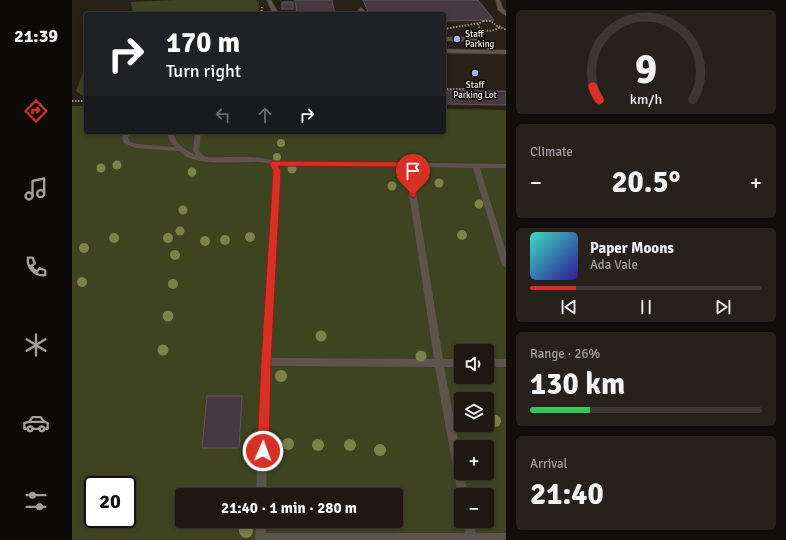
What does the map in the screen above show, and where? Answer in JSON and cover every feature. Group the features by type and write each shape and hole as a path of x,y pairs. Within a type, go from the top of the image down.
{"lane":[{"path":"269,0 275,12"},
{"path":"498,0 501,10 506,14"},
{"path":"446,39 473,39 488,45 490,52"},
{"path":"446,51 506,52"},
{"path":"126,134 125,138 127,143 135,146 180,149"},
{"path":"170,134 180,149 185,153 208,160 263,160 273,163 506,166"},
{"path":"198,134 196,151 203,158"},
{"path":"262,488 266,362 277,171 273,163"},
{"path":"408,165 439,363 462,488"},
{"path":"476,165 506,265"},
{"path":"266,362 454,363"},
{"path":"494,363 506,363"},
{"path":"261,528 260,539 506,539"},
{"path":"469,528 471,539"}],"path":[{"path":"446,29 491,21 506,30"},
{"path":"480,22 478,26 486,31 497,30 498,26"},
{"path":"446,89 465,89"},
{"path":"72,101 84,101"}],"green space":[{"path":"175,0 256,0 259,2 258,12 133,12 131,2"},
{"path":"84,70 84,95 76,91"},
{"path":"72,106 84,106 84,134 446,134 446,109 506,110 506,540 72,540"}],"building":[{"path":"295,0 332,0 335,12 297,12"},
{"path":"363,0 478,0 494,20 446,21 446,12 368,12"},
{"path":"282,2 293,2 293,9 282,9"},
{"path":"465,88 478,89 478,91 506,91 506,105 446,104 446,90 466,91"},
{"path":"207,396 242,396 239,448 202,448"}],"place":[{"name":"Staff Parking","path":"457,39"},
{"name":"Staff Parking Lot","path":"475,73"}],"route":[{"path":"263,451 266,362 277,171 273,163 408,165 413,195"}]}
